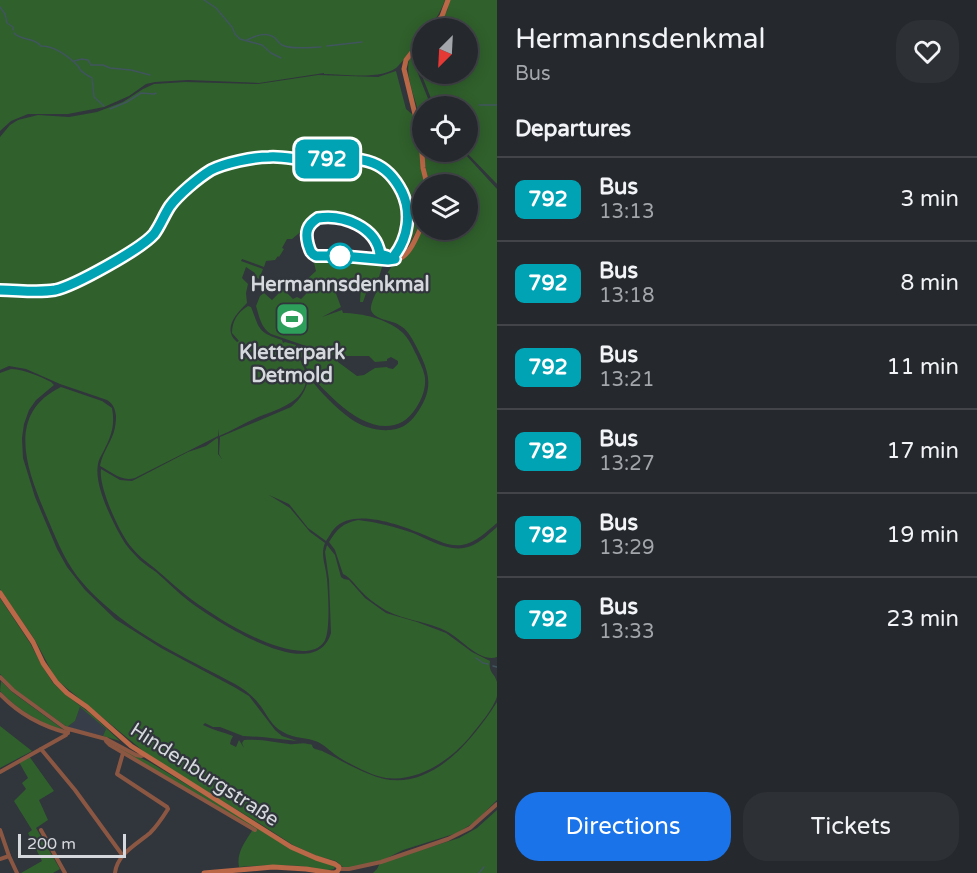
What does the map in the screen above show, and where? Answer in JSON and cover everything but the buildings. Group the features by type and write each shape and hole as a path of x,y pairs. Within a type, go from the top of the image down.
{"main road":[{"path":"440,18 448,0"},
{"path":"412,52 406,60 404,69 421,139 424,174"},
{"path":"0,290 42,291 57,289 76,282 146,242 173,203 204,175 224,165 263,157 305,160 336,158 373,163 384,170 400,188 407,207 406,233 394,256 395,259 399,260 406,255 414,240"},
{"name":"Hindenburgstraße","path":"0,593 33,642 56,682 119,736 144,755 291,847 335,864 339,869"},
{"path":"204,873 273,867 333,873 339,869"}],"street":[{"path":"0,677 13,690 68,732"},
{"path":"0,694 27,717 45,726 106,739 136,754 144,755"},
{"path":"0,772 68,732"},
{"path":"106,739 107,743 123,753 255,830"},
{"path":"41,749 75,790 123,856"},
{"path":"115,873 116,866 123,856 149,834 168,809 117,774 123,753"},
{"path":"339,869 349,870 381,862 448,839 470,828 497,804"},
{"path":"0,830 17,873"},
{"path":"41,830 65,873"},
{"path":"0,859 9,856"}],"shaded area":[{"path":"80,707 106,729 103,736 67,727 75,721"}],"green space":[{"path":"0,0 445,0 437,18 412,18 412,49 399,65 384,73 364,76 324,73 259,83 188,80 155,82 146,84 129,96 104,107 68,114 28,114 11,121 0,131"},
{"path":"450,0 497,0 497,184 476,162 478,162 478,96 430,96 425,84 478,84 478,18 442,18"},
{"path":"411,56 412,84 422,84 427,96 414,96 408,68"},
{"path":"396,71 406,109 412,114 412,162 422,162 424,174 412,174 412,239 403,256 397,257 406,240 409,228 408,201 401,184 382,164 368,158 346,156 312,157 263,154 224,162 202,173 177,197 143,240 74,280 47,287 0,288 0,137 10,125 18,120 38,115 69,117 97,112 123,102 154,84 185,82 258,84 318,75 378,77"},
{"path":"268,159 352,161 364,163 379,170 392,181 405,209 404,229 399,242 392,254 388,254 384,251 386,247 377,233 361,218 346,213 323,211 310,218 303,225 304,229 292,239 287,239 279,257 266,261 264,267 242,259 241,261 263,269 259,279 246,267 242,278 248,284 247,303 232,322 231,332 233,337 237,342 239,341 232,333 234,321 244,308 251,307 260,329 282,340 283,343 296,345 296,351 293,352 297,354 306,373 302,392 289,404 219,436 218,429 218,436 135,478 125,479 117,476 100,466 115,424 116,413 111,403 26,369 9,366 0,370 0,292 44,293 76,285 142,248 160,230 178,202 210,173 225,167"},
{"path":"425,162 472,162 497,189 497,523 472,542 452,545 389,523 353,519 334,529 326,541 308,528 289,504 269,495 290,508 310,532 325,543 323,556 327,579 328,611 326,637 324,642 315,649 301,651 286,649 252,636 223,620 192,599 138,555 127,542 116,522 103,487 101,469 120,480 132,481 188,452 206,446 217,438 218,454 222,459 219,454 220,437 291,407 303,393 309,377 334,405 360,424 375,429 390,430 399,428 410,421 419,410 427,393 428,378 424,362 407,331 396,323 376,316 371,306 389,270 396,262 401,261 415,240 478,240 478,174 426,174"},
{"path":"329,259 383,264 379,277 371,279 363,302 360,302 361,286 341,288 335,291 341,307 322,317 342,310 343,313 358,314 390,324 407,338 423,369 425,386 416,408 399,424 378,425 347,411 314,378 304,364 299,348 338,361 357,376 364,375 375,368 393,369 398,361 391,357 387,361 375,362 369,356 342,354 338,357 271,334 261,322 256,306 260,296 264,293 272,300 283,289 293,299 297,297 301,299 306,294 305,281 316,271 314,263"},
{"path":"11,369 32,374 54,385 36,400 29,410 22,438 23,458 35,497 67,567 85,590 115,619 161,648 249,696 275,730 282,736 297,741 243,736 220,727 213,727 205,723 203,725 233,736 230,744 236,747 239,740 244,748 242,743 244,740 306,743 369,774 389,780 409,779 427,773 444,763 459,750 497,702 497,800 475,822 457,833 403,850 383,860 344,868 336,861 317,856 293,845 153,759 58,681 35,640 0,589 0,373"},
{"path":"61,387 102,401 112,408 112,429 99,462 98,481 107,509 121,536 140,560 190,602 242,634 264,645 286,652 306,654 321,648 331,633 329,580 325,552 327,545 335,555 341,577 349,580 365,598 386,613 446,633 472,652 490,661 491,671 497,682 496,701 469,738 452,755 421,773 398,778 375,775 340,758 318,742 292,736 279,729 257,701 245,690 157,642 108,608 85,586 68,561 39,498 28,462 25,444 32,412 43,398"},
{"path":"358,520 379,523 456,548 475,544 497,527 497,657 491,658 478,654 440,628 389,612 362,593 343,574 335,550 329,542 341,527"},
{"path":"0,598 53,683 120,741 103,736 106,729 80,707 75,721 67,727 14,689 0,674"},
{"path":"1,681 12,692 64,730 38,720 14,704 0,691"},
{"path":"0,726 32,751 0,768"},
{"path":"117,746 151,763 278,841 332,864 334,869 285,865 239,867 240,852 253,829 116,748"},
{"path":"29,756 54,791 39,800 48,820 36,828 60,869 53,873 21,873 42,861 28,833 32,830 14,801 26,789 22,783 28,778 19,762"},
{"path":"497,810 497,873 373,873 380,863 459,838 477,828"}],"waterway":[{"path":"204,0 216,8 240,39 262,45 281,58"},
{"path":"0,7 13,30"},
{"path":"14,33 35,41 41,46 57,50 71,59 81,71 92,78 94,97 104,106"},
{"path":"247,40 268,35 286,47 321,47"},
{"path":"327,46 362,42"},
{"path":"74,61 88,60 91,65 103,65 150,75"},
{"path":"110,109 141,93 156,93"},
{"path":"479,105 497,105"},
{"path":"476,658 488,664"},
{"path":"493,666 497,667"},
{"path":"479,873 484,867"}],"bus line":[{"name":"792","path":"0,290 42,291 57,289 76,282 146,242 173,203 204,175 224,165 263,157 305,160 352,159 381,167 395,180 407,207 406,233 394,256 395,259 312,255 306,235 308,226 321,217 353,223 367,230 376,239 380,254 387,256"}],"place":[{"name":"Hermannsdenkmal","path":"340,256"},
{"name":"Kletterpark Detmold","path":"292,319"}]}
